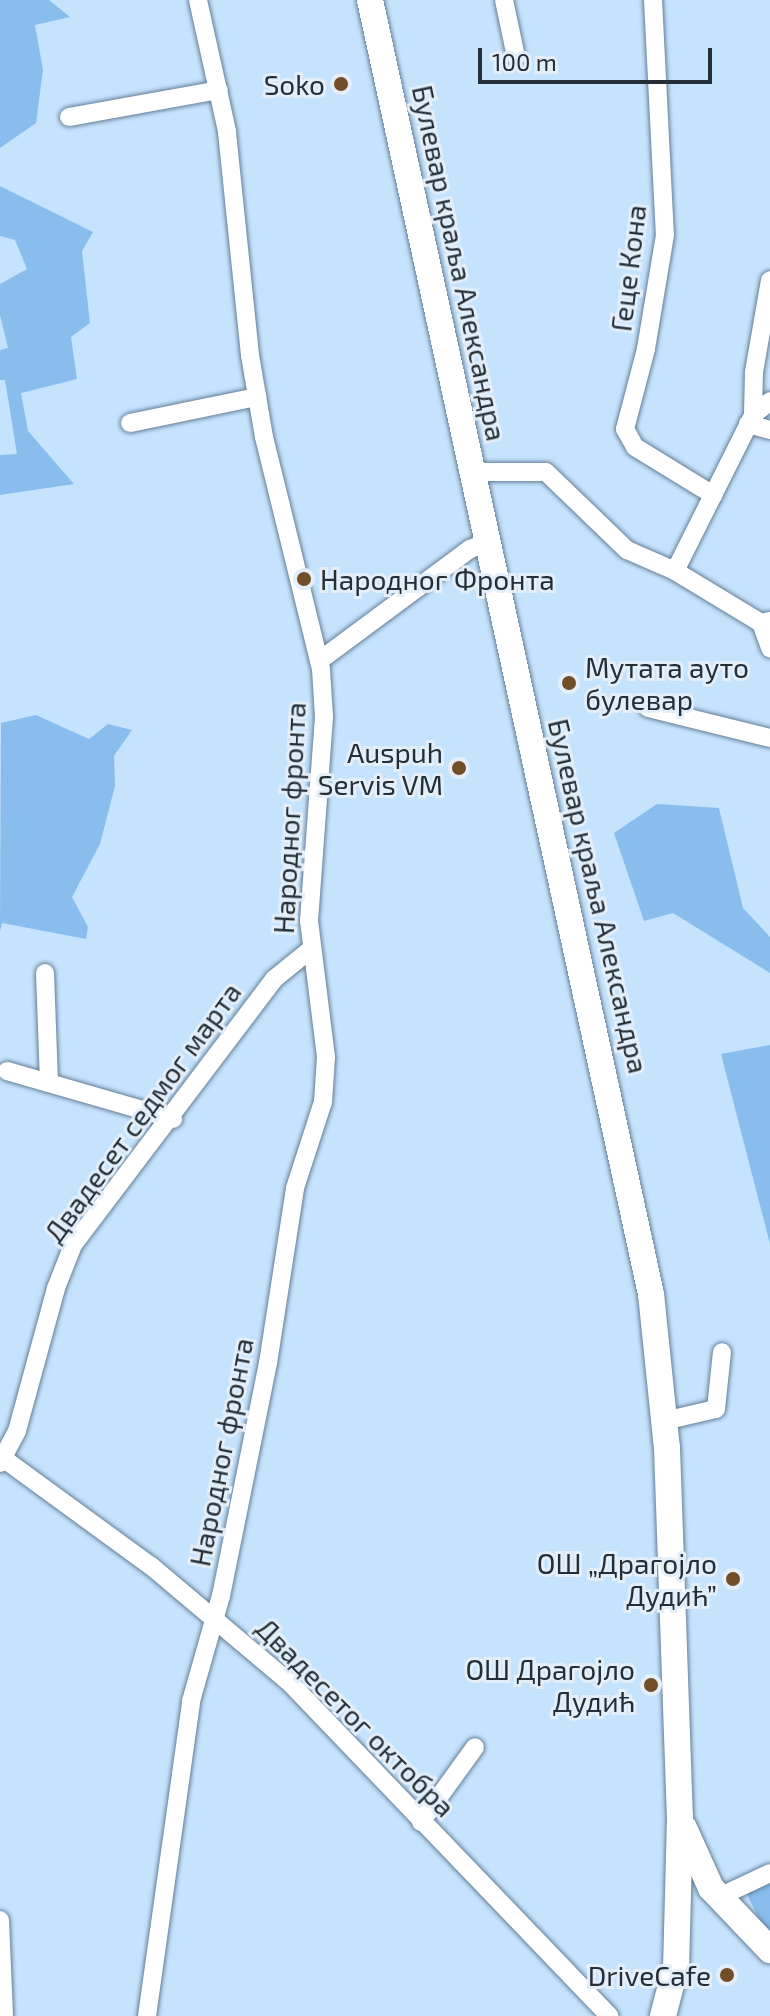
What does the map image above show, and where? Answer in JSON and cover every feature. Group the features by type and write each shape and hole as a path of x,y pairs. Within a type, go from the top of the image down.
{"main road":[{"name":"Булевар краља Александра","path":"370,0 630,1183 651,1294 664,1421 680,1817 676,1966 664,2015"},
{"name":"Булевар краља Александра","path":"680,1817 715,1892 770,1950"},
{"path":"677,1904 689,1891 715,1892"}],"street":[{"name":"Народног фронта","path":"147,2016 191,1701 216,1618 268,1363 295,1188 323,1102 324,1028 311,949 309,897 324,717 319,661 279,515 257,397 219,90 198,0"},
{"path":"504,0 516,57"},
{"name":"Геце Кона","path":"653,0 665,235 646,349 625,429 635,447 713,495"},
{"path":"69,117 219,90"},
{"path":"675,571 750,419 754,372 770,280"},
{"path":"130,423 257,397"},
{"path":"750,419 770,401"},
{"path":"750,419 770,430"},
{"path":"472,472 546,472 617,544 675,571 765,622 770,648"},
{"path":"319,661 470,549 488,542"},
{"path":"648,708 770,738"},
{"name":"Двадесет седмог марта","path":"1,1459 17,1431 66,1258 173,1119 274,979 311,949"},
{"path":"45,973 49,1083"},
{"path":"7,1071 173,1119"},
{"path":"664,1421 716,1409 722,1352"},
{"name":"Двадесетог октобра","path":"1,1459 216,1618 291,1684 609,2016"},
{"path":"421,1822 475,1747"},
{"path":"715,1892 770,1873"},
{"path":"0,1920 4,2016"}],"shaded area":[{"path":"0,0 49,0 70,17 35,25 43,70 36,123 0,148"},
{"path":"0,186 93,232 82,251 90,323 71,337 77,379 21,393 28,431 74,484 0,495 0,455 17,454 5,380 0,380 0,350 8,348 0,315 0,284 27,269 15,240 0,236"},
{"path":"36,715 89,739 108,724 132,730 114,756 115,786 100,844 72,897 88,927 86,939 2,923 0,932 1,723"},
{"path":"657,804 719,808 743,908 770,937 770,973 673,913 644,921 614,833"},
{"path":"770,1045 770,1244 721,1054"},
{"path":"770,1873 770,1942 743,1886"}],"place":[{"name":"Soko","path":"341,84"},
{"name":"Народног Фронта","path":"304,579"},
{"name":"Мутата ауто булевар","path":"569,683"},
{"name":"Auspuh Servis VM","path":"459,768"},
{"name":"ОШ „Драгојло Дудић”","path":"733,1579"},
{"name":"ОШ Драгојло Дудић","path":"651,1685"},
{"name":"DriveCafe","path":"727,1975"}]}
